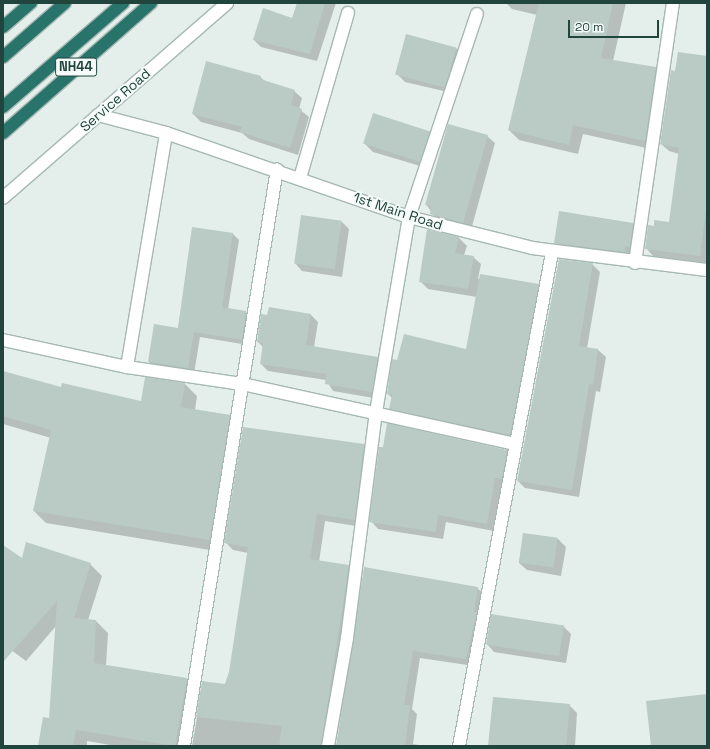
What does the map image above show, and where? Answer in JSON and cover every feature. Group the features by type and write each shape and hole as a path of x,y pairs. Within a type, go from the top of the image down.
{"highway":[{"path":"3,27 31,3"},
{"path":"3,57 65,3"},
{"path":"3,107 123,3"},
{"name":"NH44","path":"3,133 151,3"}],"street":[{"name":"Service Road","path":"3,198 228,3"},
{"path":"635,263 673,3"},
{"path":"300,178 348,13"},
{"path":"328,746 347,638 376,412 408,217 477,14"},
{"name":"1st Main Road","path":"98,115 166,133 276,169 408,217 552,253 707,270"},
{"path":"127,367 166,133"},
{"path":"184,746 276,169"},
{"path":"459,746 552,253"},
{"path":"3,340 127,367 242,384 376,412 516,444"}],"building":[{"path":"297,3 325,3 310,54 253,40 263,8 292,18"},
{"path":"539,3 613,3 601,58 656,67 645,141 573,125 569,145 508,130"},
{"path":"406,34 456,47 445,88 395,75"},
{"path":"678,52 707,56 707,201 700,256 645,249 648,225 654,226 654,220 669,222 679,148 660,144 671,70 675,71"},
{"path":"206,61 261,76 260,79 295,90 291,105 302,109 290,148 240,132 242,127 192,114"},
{"path":"373,113 430,132 420,162 363,143"},
{"path":"448,124 488,135 463,223 430,214 431,206 425,205"},
{"path":"559,211 633,223 630,247 625,246 625,252 554,243"},
{"path":"301,215 342,221 335,269 294,264"},
{"path":"192,227 233,233 222,307 246,311 242,340 194,332 188,368 148,362 154,324 178,328"},
{"path":"427,229 459,237 455,253 474,256 468,289 419,282"},
{"path":"559,259 593,263 579,346 598,349 593,385 589,384 572,490 517,481"},
{"path":"480,274 539,284 510,435 389,409 392,395 387,394 392,359 397,360 404,334 466,349"},
{"path":"269,307 311,314 306,345 378,357 372,392 325,384 326,374 260,364 263,343 257,342 261,314 267,315"},
{"path":"3,371 61,387 62,383 141,401 145,377 185,383 181,407 230,415 210,540 33,511 51,430 3,416"},
{"path":"387,423 507,450 502,479 495,478 487,524 438,515 436,532 369,522 379,447 383,447"},
{"path":"243,427 364,444 355,520 317,514 310,559 349,565 321,746 279,746 282,726 196,717 202,681 225,684 229,672 248,547 224,543"},
{"path":"523,533 558,538 553,568 519,563"},
{"path":"26,542 91,563 74,618 96,620 94,663 187,678 175,746 76,730 73,746 38,746 43,717 49,718 57,601 3,662 3,545 22,558"},
{"path":"364,567 478,587 474,612 477,612 466,659 413,651 404,705 410,705 405,746 336,746"},
{"path":"491,614 564,626 559,656 486,645"},
{"path":"707,694 707,746 651,746 646,701"},
{"path":"493,697 570,704 566,746 488,746"}]}
